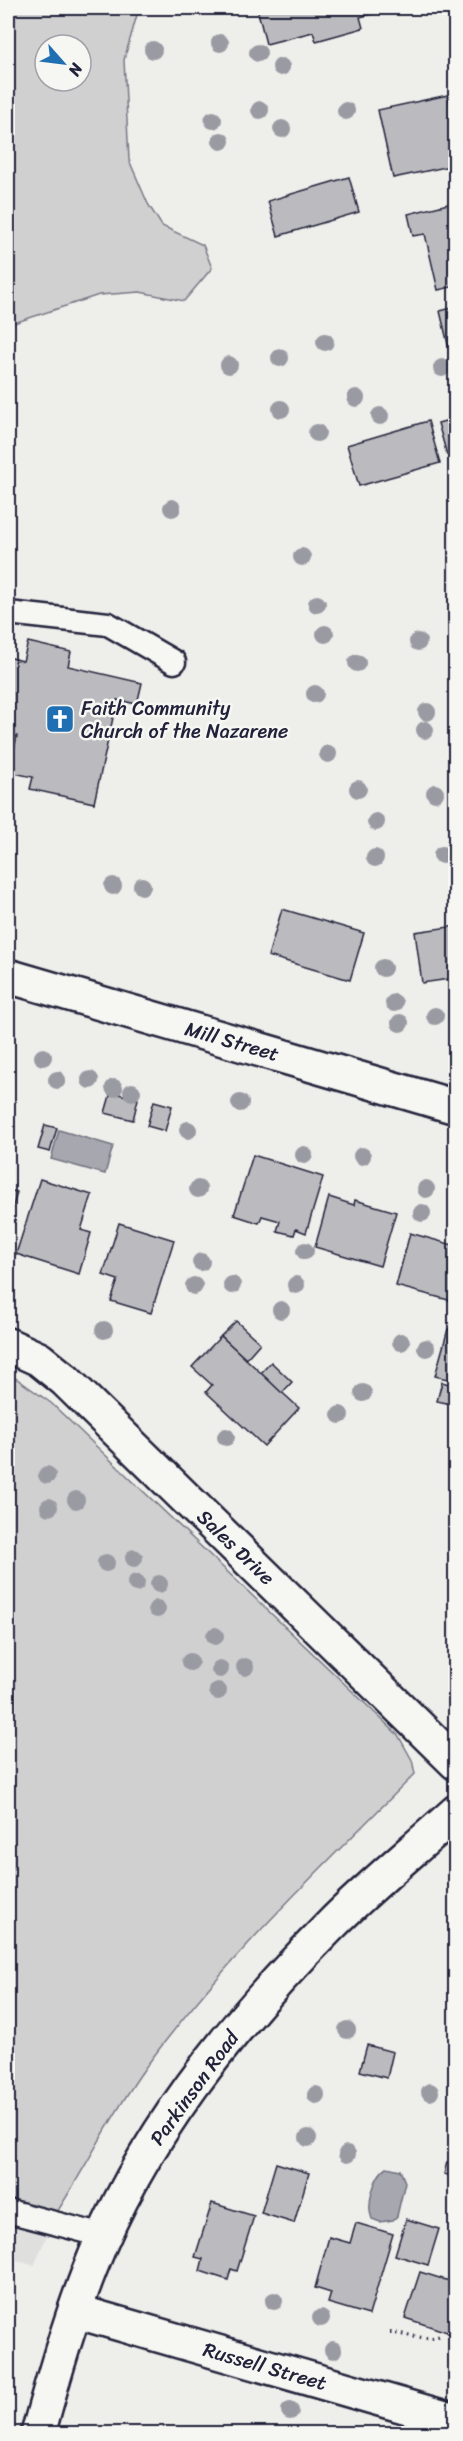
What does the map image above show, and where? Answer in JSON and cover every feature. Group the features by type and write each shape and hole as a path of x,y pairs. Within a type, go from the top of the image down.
{"main road":[{"name":"Mill Street","path":"8,976 456,1107"},
{"name":"Sales Drive","path":"8,1345 39,1359 65,1380 456,1763"},
{"name":"Parkinson Road","path":"38,2433 75,2311 104,2236 135,2173 165,2124 237,2027 329,1927 456,1812"},
{"name":"Russell Street","path":"75,2311 456,2421"}],"lane":[{"path":"8,613 108,624 174,662"},
{"path":"8,2211 104,2236"}],"path":[{"path":"390,2333 406,2333 428,2340 440,2336"}],"shaded area":[{"path":"8,8 139,8 124,60 129,160 148,204 162,226 203,245 212,268 184,301 140,292 99,295 8,325"},
{"path":"59,1130 113,1146 105,1174 51,1159"},
{"path":"8,1376 17,1379 51,1403 398,1735 412,1760 415,1774 274,1916 175,2029 133,2085 57,2212 8,2198"},
{"path":"387,2167 400,2170 405,2182 397,2216 393,2220 380,2222 372,2219 370,2206 375,2183"},
{"path":"8,2198 57,2212 34,2266 8,2257"}],"building":[{"path":"257,8 398,8 360,17 363,28 316,41 313,32 266,44"},
{"path":"448,95 456,128 456,141 450,142 455,165 393,178 378,110"},
{"path":"349,177 359,212 278,236 268,201"},
{"path":"456,202 456,286 438,290 425,234 413,236 408,214"},
{"path":"456,307 456,356 451,357 440,311"},
{"path":"456,418 456,453 447,455 438,423"},
{"path":"428,421 440,463 359,486 347,445"},
{"name":"Faith Community Church of the Nazarene","path":"28,642 71,652 68,666 142,683 137,704 117,700 94,803 30,789 33,777 9,772 17,736 8,734 8,657 23,661"},
{"path":"282,909 364,933 350,980 268,956"},
{"path":"456,926 456,978 422,983 415,932"},
{"path":"111,1092 138,1099 133,1120 105,1113"},
{"path":"154,1101 172,1106 165,1131 147,1126"},
{"path":"45,1125 57,1128 50,1152 38,1149"},
{"path":"253,1155 323,1177 306,1233 296,1229 294,1235 277,1231 280,1221 262,1216 259,1223 234,1215"},
{"path":"40,1179 92,1195 81,1230 91,1233 79,1274 16,1254"},
{"path":"8,1190 17,1192 8,1224"},
{"path":"329,1197 354,1205 355,1200 396,1212 380,1266 315,1247"},
{"path":"119,1223 174,1240 151,1313 111,1301 118,1280 103,1275"},
{"path":"410,1233 453,1245 451,1254 456,1255 456,1302 396,1286"},
{"path":"236,1321 260,1343 246,1359 221,1336"},
{"path":"448,1329 456,1331 456,1381 435,1376"},
{"path":"221,1336 299,1408 264,1446 206,1392 212,1385 192,1367"},
{"path":"271,1362 292,1382 282,1393 261,1373"},
{"path":"442,1382 456,1386 456,1405 437,1401"},
{"path":"367,2045 393,2052 387,2078 360,2071"},
{"path":"447,2162 456,2164 456,2177 444,2174"},
{"path":"276,2163 309,2173 294,2223 261,2213"},
{"path":"212,2203 254,2216 237,2271 231,2269 228,2280 200,2271 203,2259 195,2257"},
{"path":"406,2219 439,2229 428,2265 395,2255"},
{"path":"356,2223 393,2234 369,2315 328,2303 331,2293 315,2288 329,2237 350,2243"},
{"path":"420,2272 456,2283 456,2335 405,2318"}],"place":[{"name":"Faith Community Church of the Nazarene","path":"60,719"}]}
